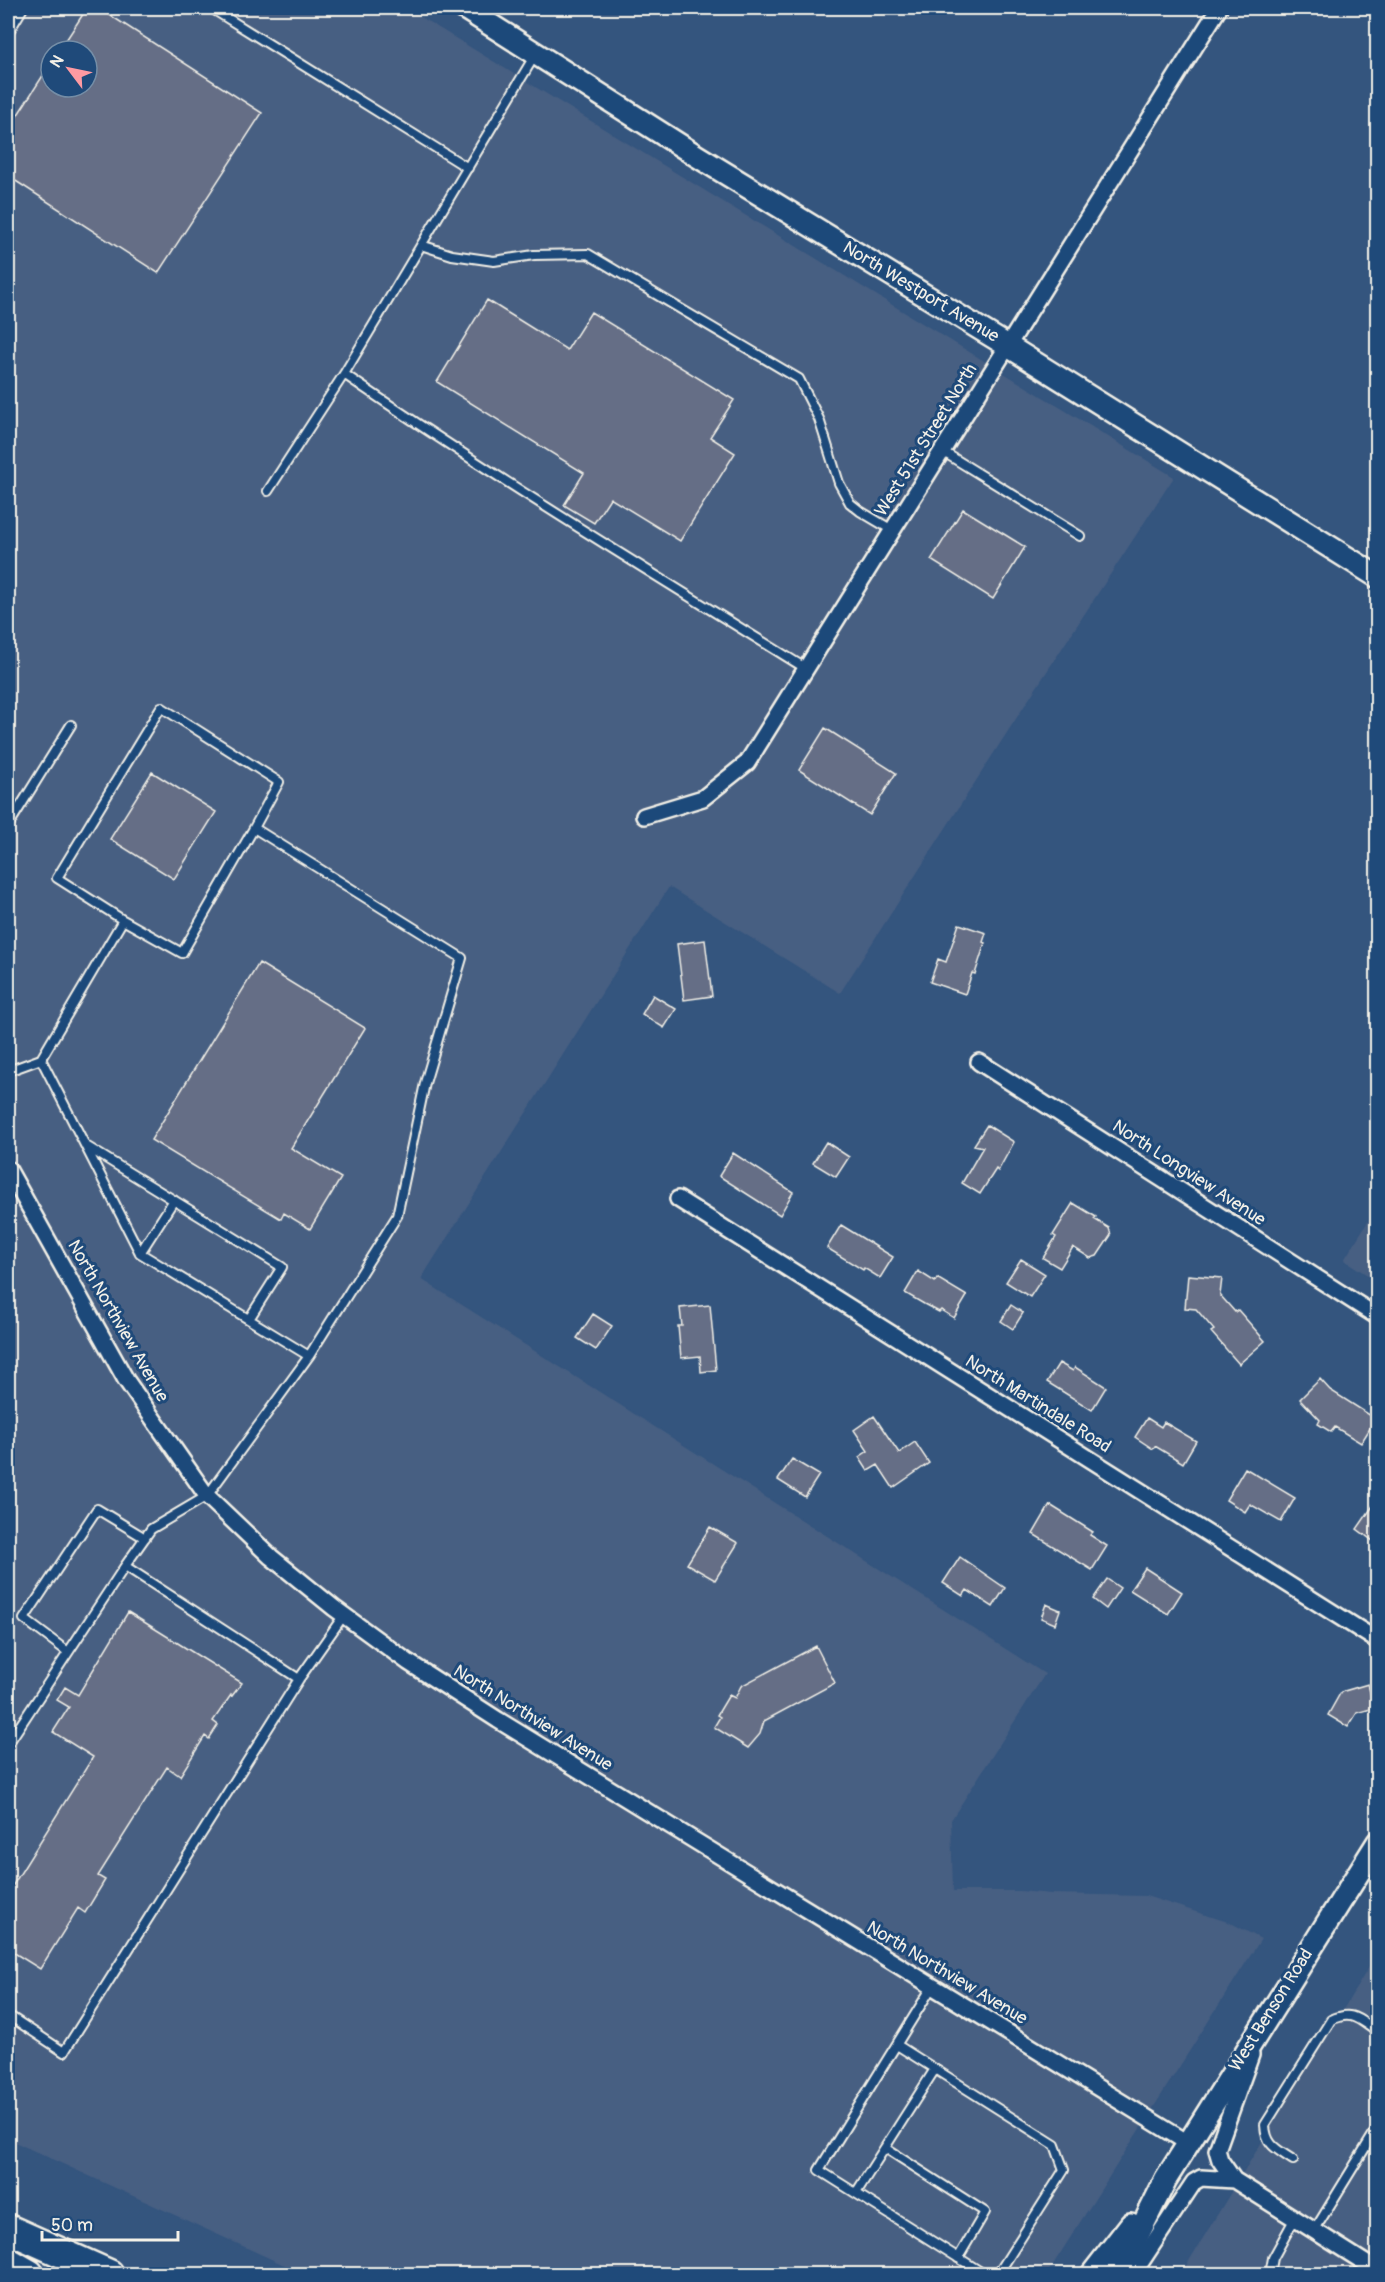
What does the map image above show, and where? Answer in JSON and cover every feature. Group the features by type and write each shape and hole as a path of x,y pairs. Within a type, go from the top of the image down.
{"highway":[{"path":"8,2229 109,2274"},
{"path":"8,2262 29,2274"}],"main road":[{"name":"North Westport Avenue","path":"464,8 1377,578"},
{"name":"West Benson Road","path":"1114,2274 1137,2237 1166,2179 1377,1842"},
{"name":"West Benson Road","path":"1092,2274 1166,2179"}],"street":[{"name":"West 51st Street North","path":"644,816 703,798 747,763 1219,8"},
{"name":"North Longview Avenue","path":"979,1062 1377,1317"},
{"name":"North Northview Avenue","path":"8,1168 126,1380 207,1496 271,1557 408,1662 1188,2143"},
{"name":"North Martindale Road","path":"678,1199 1377,1641"},
{"path":"1261,2028 1217,2150 1225,2169 1234,2180 1377,2271"},
{"path":"1133,2274 1194,2182 1201,2178 1234,2180"}],"lane":[{"path":"8,33 23,8"},
{"path":"211,8 468,168"},
{"path":"268,491 344,374 536,54"},
{"path":"421,245 453,255 494,261 534,255 588,254 799,380 819,419 839,483 850,502 860,511 892,530"},
{"path":"344,374 446,444 562,518 806,668"},
{"path":"942,451 1080,536"},
{"path":"161,707 279,782 182,953 123,920 57,878 161,707"},
{"path":"8,826 71,725"},
{"path":"8,1744 151,1529 207,1496 309,1356 397,1216 424,1083 462,958 254,828"},
{"path":"8,1071 41,1059 123,920"},
{"path":"41,1059 140,1253 309,1356"},
{"path":"85,1145 282,1267 249,1319"},
{"path":"140,1253 174,1200"},
{"path":"68,1652 24,1619 97,1509 145,1538"},
{"path":"125,1566 299,1679"},
{"path":"8,2015 64,2052 299,1679 344,1615"},
{"path":"932,1987 819,2170 984,2274"},
{"path":"1293,2160 1265,2138 1264,2125 1331,2020 1344,2014 1356,2017 1376,2031"},
{"path":"897,2045 1055,2145 1064,2170 998,2274"},
{"path":"856,2193 935,2069"},
{"path":"1314,2231 1377,2127"},
{"path":"885,2148 985,2212 958,2258"},
{"path":"1270,2274 1273,2258 1295,2218"}],"shaded area":[{"path":"8,8 406,8 1174,477 840,993 669,887 421,1279 1045,1674 951,1820 953,1891 1146,1896 1231,1923 1261,1939 1047,2274 304,2274 8,2139"},
{"path":"1377,1207 1378,1281 1344,1260"},
{"path":"1377,1954 1377,2274 1181,2274"}],"building":[{"path":"87,8 99,8 262,113 158,273 8,176 8,130 39,82 39,99 99,99 99,39 67,39"},
{"path":"487,300 567,350 591,312 734,400 710,437 735,453 680,541 610,498 594,523 564,505 584,473 437,382"},
{"path":"963,509 1025,547 993,599 931,560"},
{"path":"825,728 896,773 870,815 799,770"},
{"path":"152,772 216,812 174,879 110,839"},
{"path":"959,924 986,933 975,974 972,973 965,994 930,982 938,959 946,962"},
{"path":"705,940 712,996 684,1000 677,944"},
{"path":"259,963 365,1028 291,1148 341,1178 310,1229 284,1213 281,1219 151,1140"},
{"path":"653,995 676,1009 664,1028 642,1014"},
{"path":"987,1125 1014,1142 998,1171 996,1169 980,1194 962,1183 983,1147 974,1145"},
{"path":"826,1142 849,1157 836,1177 813,1163"},
{"path":"733,1153 793,1192 780,1215 719,1176"},
{"path":"1073,1203 1096,1217 1094,1219 1109,1228 1111,1235 1097,1256 1090,1258 1073,1247 1060,1268 1043,1258 1056,1237 1053,1235"},
{"path":"841,1225 893,1257 880,1278 827,1248"},
{"path":"1021,1259 1045,1274 1030,1297 1006,1282"},
{"path":"918,1271 935,1282 937,1278 967,1296 954,1318 905,1293"},
{"path":"1188,1275 1222,1278 1220,1295 1235,1312 1238,1310 1265,1341 1239,1364 1211,1332 1214,1330 1196,1309 1185,1308"},
{"path":"710,1305 716,1370 701,1372 700,1356 681,1358 678,1326 682,1326 680,1308"},
{"path":"1011,1305 1023,1313 1013,1329 1001,1321"},
{"path":"593,1314 612,1326 596,1350 577,1338"},
{"path":"1059,1363 1073,1371 1075,1367 1106,1387 1092,1410 1047,1382"},
{"path":"1320,1379 1330,1390 1376,1419 1361,1443 1335,1427 1331,1432 1318,1424 1320,1420 1300,1399"},
{"path":"874,1416 899,1453 915,1442 929,1463 893,1488 878,1465 868,1471 859,1457 868,1451 854,1430"},
{"path":"1147,1418 1161,1427 1164,1422 1196,1441 1183,1463 1155,1446 1153,1449 1135,1437"},
{"path":"792,1459 819,1475 805,1497 778,1480"},
{"path":"1245,1468 1295,1498 1281,1522 1250,1504 1245,1512 1226,1500"},
{"path":"1377,1500 1377,1544 1357,1529"},
{"path":"1050,1505 1093,1532 1090,1535 1107,1546 1092,1570 1033,1534"},
{"path":"710,1527 738,1543 715,1580 687,1564"},
{"path":"960,1557 1005,1588 993,1607 967,1590 963,1596 943,1583"},
{"path":"1145,1568 1182,1592 1168,1614 1130,1590"},
{"path":"1107,1579 1120,1588 1106,1609 1093,1599"},
{"path":"1046,1604 1060,1610 1055,1624 1041,1618"},
{"path":"128,1612 242,1683 213,1721 218,1725 209,1739 205,1736 180,1776 167,1767 98,1876 105,1880 85,1913 78,1908 40,1969 8,1949 8,1893 93,1757 53,1732 69,1707 57,1700 65,1687 78,1695"},
{"path":"816,1646 835,1683 764,1721 760,1734 748,1748 714,1727 720,1717 717,1715 729,1695 735,1698 741,1686"},
{"path":"1368,1684 1374,1708 1357,1713 1348,1727 1328,1715 1341,1692"}]}
